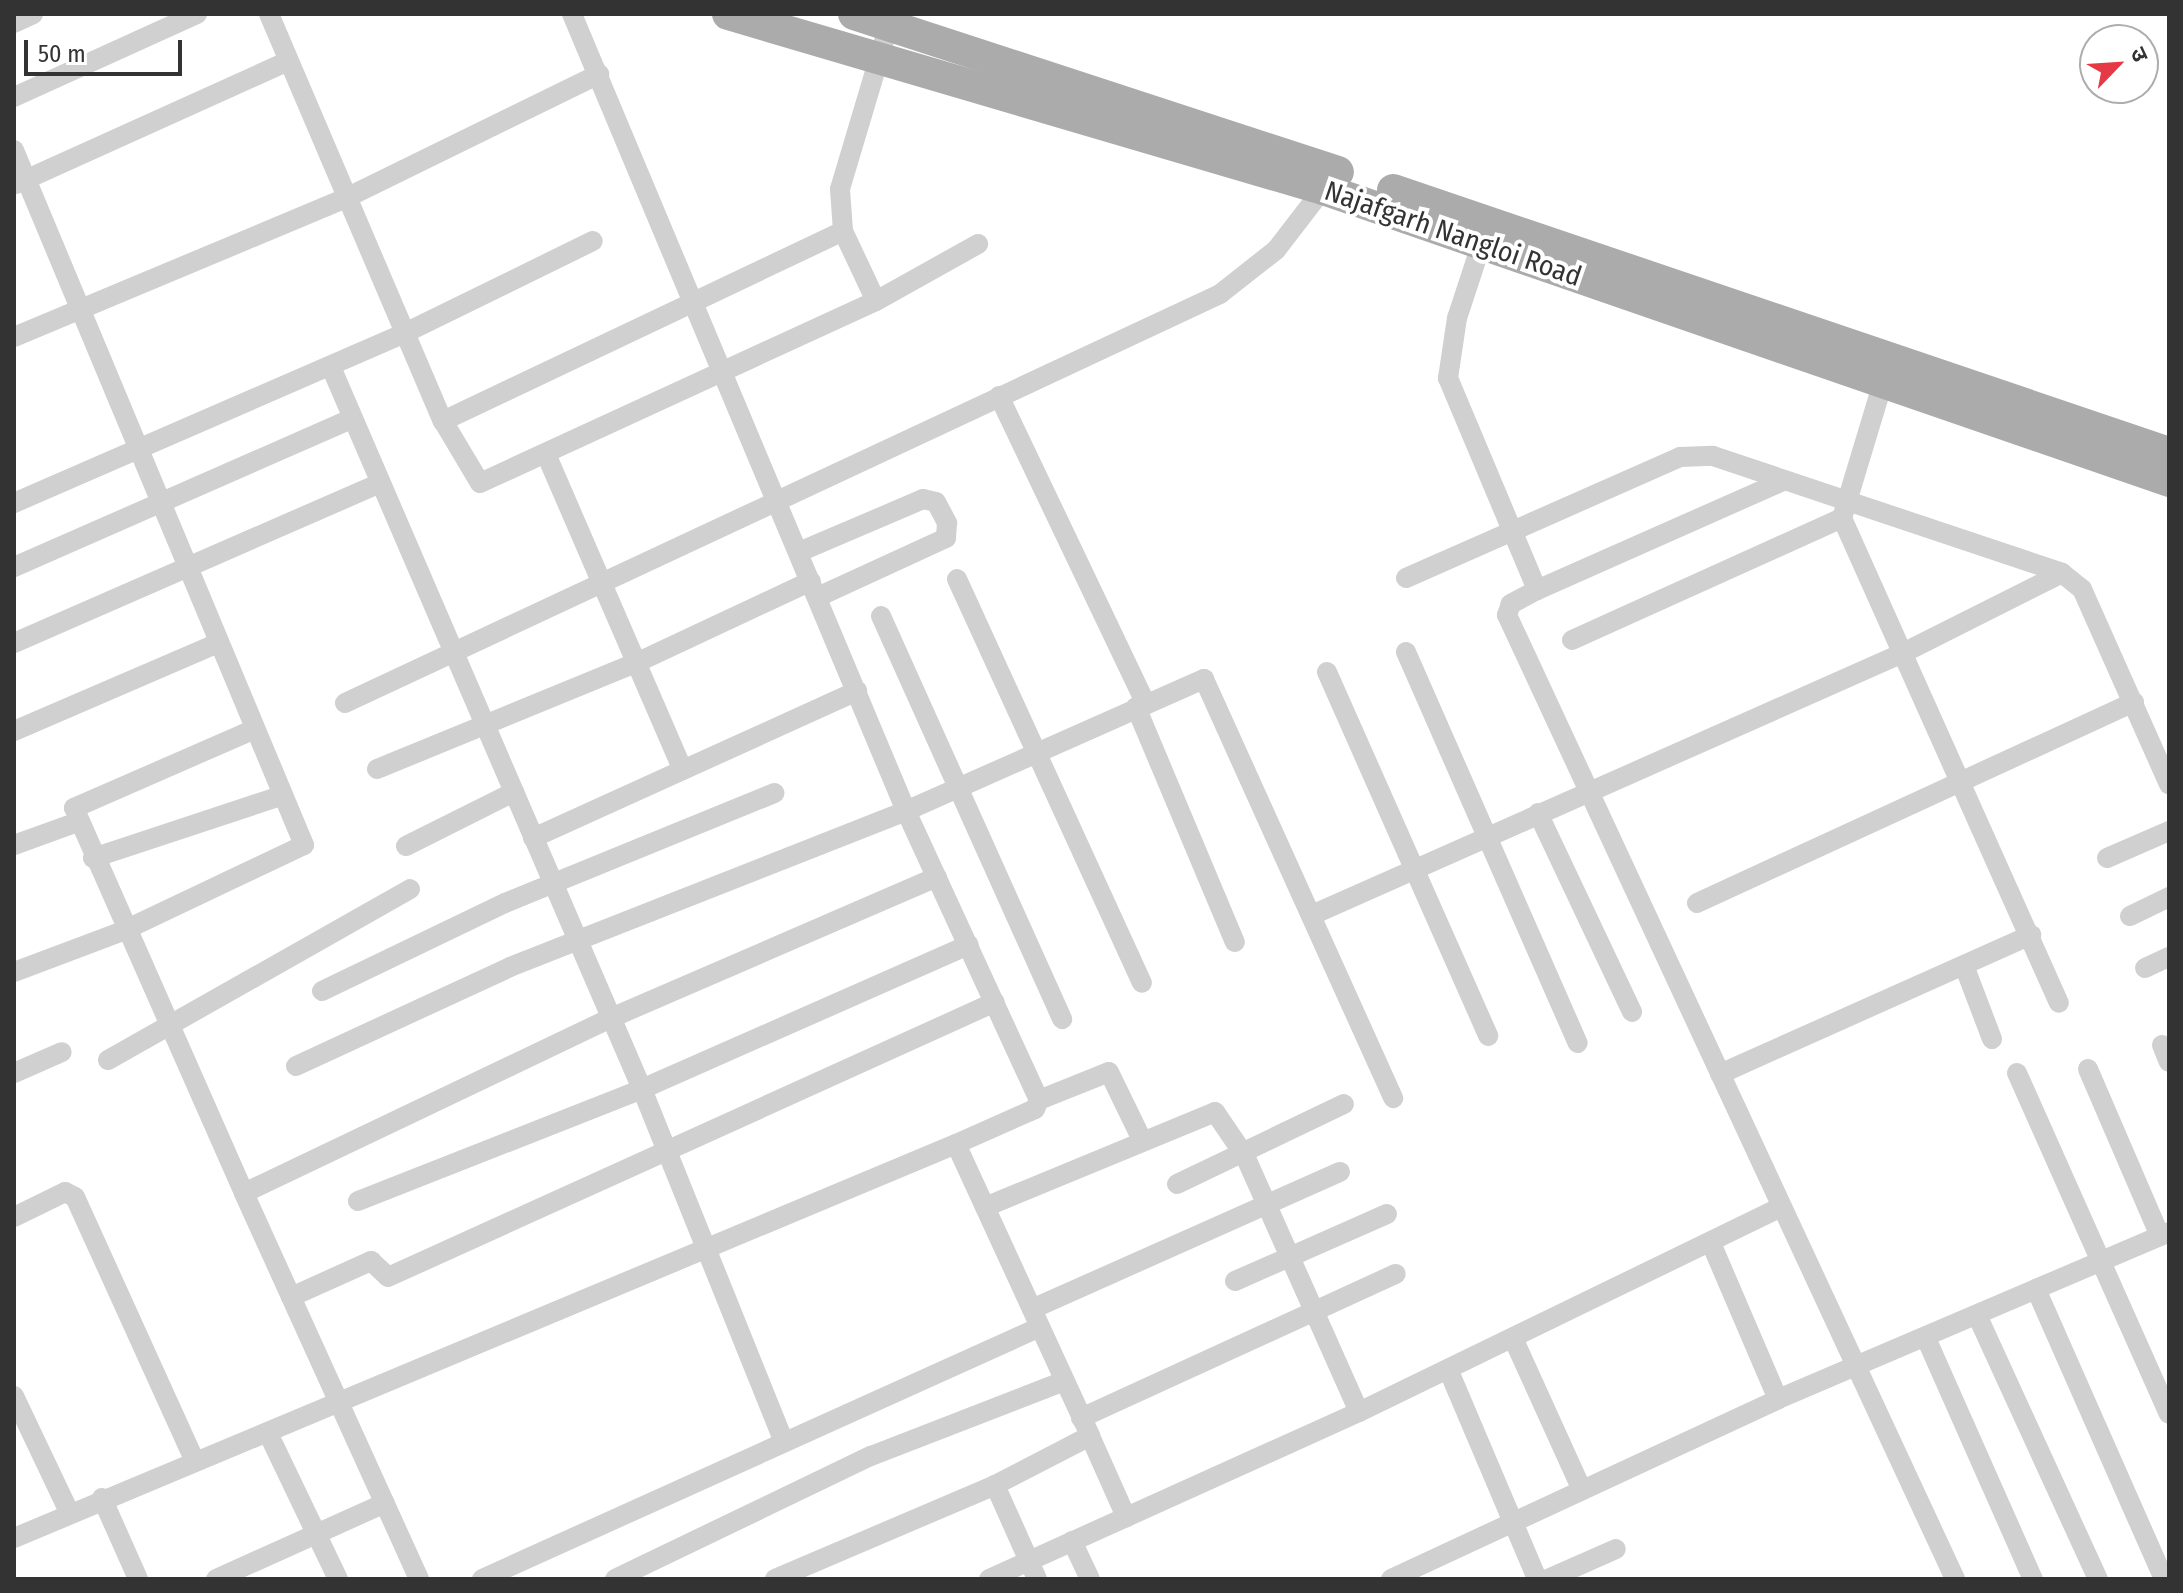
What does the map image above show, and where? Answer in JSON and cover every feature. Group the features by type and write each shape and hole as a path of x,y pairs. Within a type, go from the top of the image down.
{"main road":[{"name":"Najafgarh Nangloi Road","path":"728,14 1323,189 1485,232 2169,453"},
{"name":"Najafgarh Nangloi Road","path":"854,14 1485,232 2169,481"}],"street":[{"path":"14,23 33,14"},
{"path":"14,97 197,14"},
{"path":"269,14 443,421 480,483 876,301 978,244"},
{"path":"572,14 906,811 1039,1100"},
{"path":"876,301 843,231 840,189 875,59 889,25"},
{"path":"20,182 289,61"},
{"path":"14,337 346,198 599,74"},
{"path":"14,150 20,182 80,308 283,795 302,848 123,931 14,972"},
{"path":"345,703 776,496 1230,288 1276,250 1323,189"},
{"path":"443,421 696,306 843,231"},
{"path":"1485,232 1448,378 1537,590"},
{"path":"14,503 140,452 331,367 593,241"},
{"path":"331,367 642,1089 784,1443"},
{"path":"1884,379 1844,496 1842,518 1967,784 2059,1003"},
{"path":"999,396 1140,704 1235,942"},
{"path":"14,567 353,418"},
{"path":"546,454 683,770"},
{"path":"1406,578 1680,457 1713,456 1844,496 2062,573 2082,589 2169,784"},
{"path":"1785,480 1537,590 1511,604 1507,615 1589,787 1780,1208 1862,1366 1955,1579"},
{"path":"14,643 381,483"},
{"path":"377,769 946,538 947,523 936,502 923,499 799,552"},
{"path":"1572,640 1842,518"},
{"path":"1312,915 1485,839 1589,787 1903,653 2062,573"},
{"path":"957,579 1142,983"},
{"path":"881,616 1062,1019"},
{"path":"14,731 218,643"},
{"path":"1406,652 1485,839 1578,1043"},
{"path":"1327,672 1488,1036"},
{"path":"296,1066 579,941 906,811 1197,679 1211,683 1393,1098"},
{"path":"533,838 857,691"},
{"path":"1697,903 1967,784 2134,702"},
{"path":"255,729 77,805 78,822 123,931 419,1579"},
{"path":"406,846 514,792"},
{"path":"322,991 554,886 774,793"},
{"path":"93,858 283,795"},
{"path":"1538,813 1632,1012"},
{"path":"14,845 78,822"},
{"path":"2107,858 2169,831"},
{"path":"244,1193 611,1018 937,877"},
{"path":"108,1060 168,1029 410,889"},
{"path":"2130,916 2169,897"},
{"path":"1720,1074 1965,968 2031,935"},
{"path":"358,1201 642,1089 969,945"},
{"path":"2145,968 2169,957"},
{"path":"1965,968 1992,1039"},
{"path":"291,1297 371,1261 388,1277 995,1002"},
{"path":"14,1073 62,1052"},
{"path":"1391,1579 1513,1525 1778,1399 1862,1366 2165,1234 2088,1069"},
{"path":"14,1538 102,1498 268,1433 336,1401 708,1251 1035,1109 1039,1100 1109,1072 1141,1138"},
{"path":"2017,1073 2169,1414"},
{"path":"1177,1184 1344,1104"},
{"path":"985,1207 1141,1138 1215,1112 1243,1152 1318,1313 1359,1412"},
{"path":"956,1144 1126,1517"},
{"path":"482,1579 784,1443 1266,1204 1340,1172"},
{"path":"14,1217 65,1192 75,1197 195,1461"},
{"path":"989,1579 1359,1412 1780,1208"},
{"path":"1235,1281 1387,1214"},
{"path":"1711,1243 1778,1399"},
{"path":"780,1578 995,1485 1086,1427 1396,1274"},
{"path":"2036,1289 2164,1579"},
{"path":"1977,1315 2098,1579"},
{"path":"1513,1338 1582,1490"},
{"path":"1926,1338 2033,1579"},
{"path":"1448,1369 1537,1579"},
{"path":"615,1579 871,1456 1064,1381"},
{"path":"14,1396 69,1512"},
{"path":"268,1433 338,1579"},
{"path":"995,1485 1037,1579"},
{"path":"102,1498 138,1579"},
{"path":"216,1579 385,1503"},
{"path":"1072,1541 1090,1579"},
{"path":"1548,1579 1616,1549"}]}
